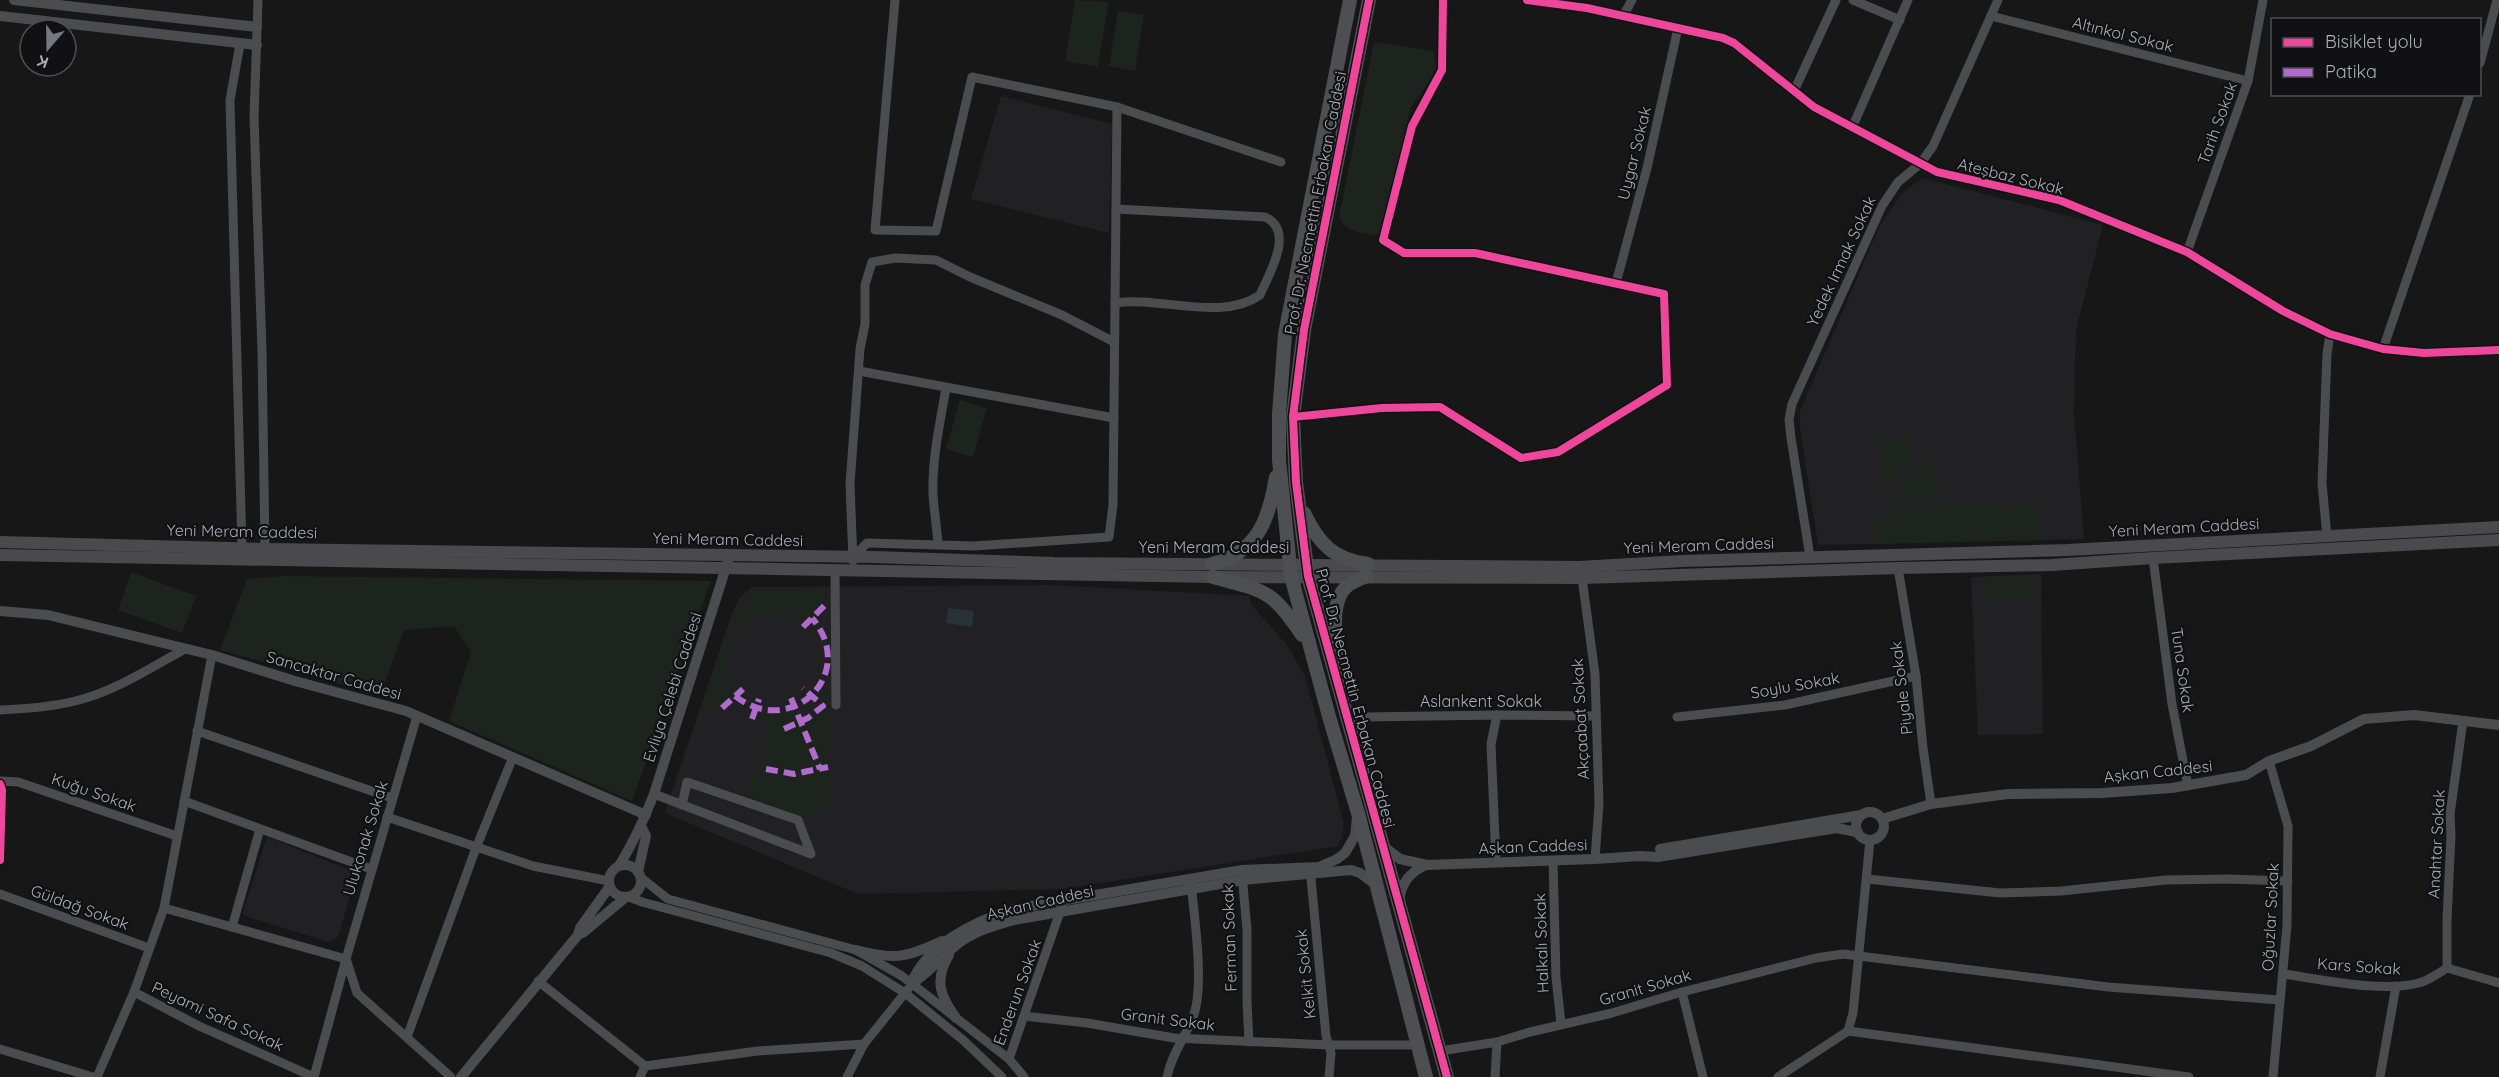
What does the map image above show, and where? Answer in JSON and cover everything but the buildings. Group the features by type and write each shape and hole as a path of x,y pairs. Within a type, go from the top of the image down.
{"main road":[{"name":"Prof. Dr. Necmettin Erbakan Caddesi","path":"1350,0 1285,334 1279,414 1279,460 1290,570 1330,720 1358,813 1426,1077"},
{"name":"Prof. Dr. Necmettin Erbakan Caddesi","path":"1369,0 1304,330 1293,417 1299,501 1307,570 1448,1077"},
{"path":"1279,460 1269,512 1262,528 1241,551 1213,570 1270,596 1286,610 1311,648"},
{"path":"1299,501 1316,536 1324,545 1344,559 1368,570 1346,587 1337,604 1334,672"},
{"name":"Yeni Meram Caddesi","path":"0,542 265,549 730,555 853,563 1213,570 1368,570 1579,567 1810,557 2067,550 2499,527"},
{"name":"Yeni Meram Caddesi","path":"1368,570 1582,578 1898,568 2052,566 2153,558 2499,540"},
{"name":"Yeni Meram Caddesi","path":"0,555 726,568 835,569 853,563"}],"street":[{"path":"14,0 257,27"},
{"path":"258,0 254,117 262,350 265,549"},
{"path":"895,0 875,230 936,231 972,77 1117,107 1281,162"},
{"path":"1293,417 1382,408 1440,407 1521,458 1558,452 1667,385 1664,294 1475,253 1404,253 1383,240 1412,126 1442,70 1443,0"},
{"name":"Ateşbaz Sokak","path":"1527,0 1623,16 1723,38 1734,43 1814,107 1920,164 1937,172 2059,200 2187,252 2283,311 2330,334 2383,349 2424,353 2499,350"},
{"path":"1623,16 1632,0"},
{"path":"1794,91 1836,0"},
{"path":"1853,0 1900,20"},
{"path":"1852,128 1908,0"},
{"name":"Yedek Irmak Sokak","path":"1810,557 1796,479 1789,412 1874,221 1894,187 1920,164 1933,146 1998,0"},
{"name":"Tarih Sokak","path":"2187,252 2248,81 2263,0"},
{"path":"2481,59 2495,5"},
{"path":"0,16 257,45"},
{"name":"Altınkol Sokak","path":"1991,16 2248,81"},
{"name":"Uygar Sokak","path":"1616,283 1647,168 1678,28"},
{"path":"240,44 230,100 242,548"},
{"path":"2383,349 2469,96"},
{"path":"853,563 867,543 974,546 1109,537 1113,505 1117,107"},
{"path":"1115,303 1132,300 1211,307 1236,306 1253,300 1260,295 1281,239 1279,228 1265,217 1116,209"},
{"path":"853,563 850,484 865,324 865,285 872,262 895,258 936,260 970,277 1062,315 1114,342"},
{"path":"2327,537 2322,483 2326,354 2330,334"},
{"path":"859,370 1113,418"},
{"path":"938,545 933,494 934,471 936,441 946,388"},
{"name":"Evliya Çelebi Caddesi","path":"619,867 634,835 642,828 730,555"},
{"name":"Tuna Sokak","path":"2153,558 2172,704 2188,786"},
{"name":"Piyale Sokak","path":"1898,568 1917,676 1931,804"},
{"path":"835,569 836,705"},
{"name":"Akçaabat Sokak","path":"1582,578 1595,674 1599,804 1595,859"},
{"name":"Sancaktar Caddesi","path":"0,611 48,615 213,655 417,716 646,815"},
{"path":"0,710 25,709 76,701 123,684 185,649"},
{"name":"Peyami Safa Sokak","path":"213,655 164,908 134,992 199,1026 314,1077"},
{"name":"Soylu Sokak","path":"1677,717 1785,705 1917,676"},
{"path":"1496,862 1491,744 1497,715"},
{"name":"Aşkan Caddesi","path":"1882,819 1931,804 2008,794 2102,793 2188,786 2246,775 2269,761 2311,746 2364,719 2414,715 2499,725"},
{"name":"Ulukonak Sokak","path":"314,1077 371,869 417,716"},
{"name":"Aslankent Sokak","path":"1365,717 1596,716"},
{"name":"Anahtar Sokak","path":"2447,968 2450,814 2463,721"},
{"path":"197,731 392,798"},
{"path":"406,1037 476,848 513,757"},
{"name":"Oğuzlar Sokak","path":"2269,761 2288,826 2287,926 2272,1077"},
{"name":"Kuğu Sokak","path":"0,781 18,782 177,836"},
{"path":"654,794 682,805 789,846 811,854 798,820 687,782 682,805"},
{"path":"184,801 371,869"},
{"path":"1870,812 1882,819 1883,832 1876,839 1863,839 1856,832 1856,823 1861,815 1870,812"},
{"name":"Aşkan Caddesi","path":"1310,871 1328,864 1345,853 1355,836 1358,813"},
{"name":"Aşkan Caddesi","path":"1640,856 1656,850 1861,815"},
{"path":"387,817 533,866 609,884 616,895 831,953 908,988 1002,1077"},
{"name":"Evliya Çelebi Caddesi","path":"639,874 646,836 642,828"},
{"name":"Aşkan Caddesi","path":"1383,846 1400,859 1427,865 1658,857 1838,828 1856,832"},
{"path":"232,927 260,829"},
{"path":"1848,1031 1853,1013 1870,840"},
{"name":"Halkalı Sokak","path":"1553,861 1556,977 1561,1024"},
{"path":"1399,902 1405,881 1411,873 1427,865"},
{"path":"578,935 580,928 609,884 613,871 627,866 668,899 884,957 903,956 953,942"},
{"name":"Aşkan Caddesi","path":"908,988 922,978 953,942 985,928 1062,906 1242,875 1351,870 1360,873 1376,885"},
{"name":"Kelkit Sokak","path":"1310,871 1331,1053 1329,1077"},
{"path":"461,1077 578,935 639,890 639,874"},
{"name":"Ferman Sokak","path":"1242,875 1247,930 1246,1002 1249,1042"},
{"path":"1867,879 2000,893 2061,891 2166,880 2288,881"},
{"path":"1167,1077 1181,1039 1194,1016 1199,978 1191,884"},
{"name":"Güldağ Sokak","path":"0,894 149,948"},
{"name":"Enderun Sokak","path":"1009,1059 1062,906"},
{"path":"164,908 346,959 357,993 451,1077"},
{"path":"953,942 946,958 940,984 943,1001 956,1018"},
{"path":"856,950 908,988 956,1018 1009,1059 1024,1077"},
{"name":"Granit Sokak","path":"1440,1051 1497,1042 1561,1024 1612,1013 1682,992 1816,958 1843,954 2108,987 2280,1000"},
{"path":"2447,968 2499,983"},
{"name":"Kars Sokak","path":"2283,974 2396,986 2422,982 2447,968"},
{"path":"538,981 645,1066 758,1051 864,1044"},
{"path":"2380,1077 2396,986"},
{"path":"847,1077 864,1044 908,988"},
{"path":"0,1049 95,1077 134,992"},
{"path":"1682,992 1703,1077"},
{"name":"Granit Sokak","path":"1024,1016 1181,1039 1329,1045 1418,1045"},
{"path":"1778,1077 1848,1031 2189,1077"},
{"path":"1495,1077 1497,1042"},
{"path":"640,1077 645,1066"}],"shaded area":[{"path":"1075,0 1109,2 1098,67 1065,61"},
{"path":"1118,11 1144,15 1135,71 1109,66"},
{"path":"1374,42 1434,51 1436,66 1432,78 1411,107 1381,231 1377,235 1350,229 1339,217"},
{"path":"1001,96 1112,124 1109,233 971,199"},
{"path":"1923,178 2103,225 2076,330 2074,413 2084,539 1818,545 1800,429 1800,411 1880,225 1902,193"},
{"path":"960,400 987,408 973,457 946,449"},
{"path":"1888,437 1912,437 1912,458 1878,492 1883,443"},
{"path":"1922,460 1929,460 1929,468 1933,468 1934,483 1940,483 1941,499 1896,501 1896,492"},
{"path":"2037,504 2042,540 1874,544 1873,517 1894,516 1894,508"},
{"path":"131,572 196,596 182,633 118,610"},
{"path":"2041,574 2043,734 1978,735 1971,577"},
{"path":"283,576 711,581 632,801 449,721 471,652 454,626 404,630 380,695 220,650 247,579"},
{"path":"2033,578 2034,600 1986,602 1985,580"},
{"path":"1049,585 1250,596 1250,603 1287,645 1305,676 1344,824 1342,838 1337,846 1061,889 858,894 665,813 732,613 740,597 752,587"},
{"path":"820,589 826,601 804,625 786,616 769,613 754,617 741,626 732,639 729,654 731,671 740,688 720,708 714,707 703,715 700,714 723,644 727,643 738,611 750,607 753,590"},
{"path":"948,608 974,611 972,627 946,623"},
{"path":"827,676 828,808 802,817 747,797 769,727 753,721 757,711 775,714 793,709 798,721 783,726 784,729 801,722 813,751 803,723 826,707 814,695"},
{"path":"267,837 353,871 355,880 338,937 328,942 242,915"}],"marked path":[{"path":"803,627 827,603"},
{"path":"735,696 757,708 778,710 797,705 812,694 823,678 828,660 825,639 812,618"},
{"path":"784,729 808,718 823,706 803,688"},
{"path":"722,708 743,689"},
{"path":"791,698 820,769"},
{"path":"752,719 759,699"},
{"path":"766,769 794,774 828,767"}],"cycle path":[{"path":"1369,0 1304,330 1293,417 1296,482 1308,576 1447,1077"},
{"path":"1293,417 1382,408 1440,407 1521,458 1558,452 1667,385 1664,294 1475,253 1404,253 1383,240 1412,126 1442,70 1443,0"},
{"path":"1527,0 1587,8 1723,38 1734,43 1814,107 1937,172 2059,200 2187,252 2283,311 2330,334 2383,349 2424,353 2499,350"},
{"path":"0,784 2,790 0,860"}]}
